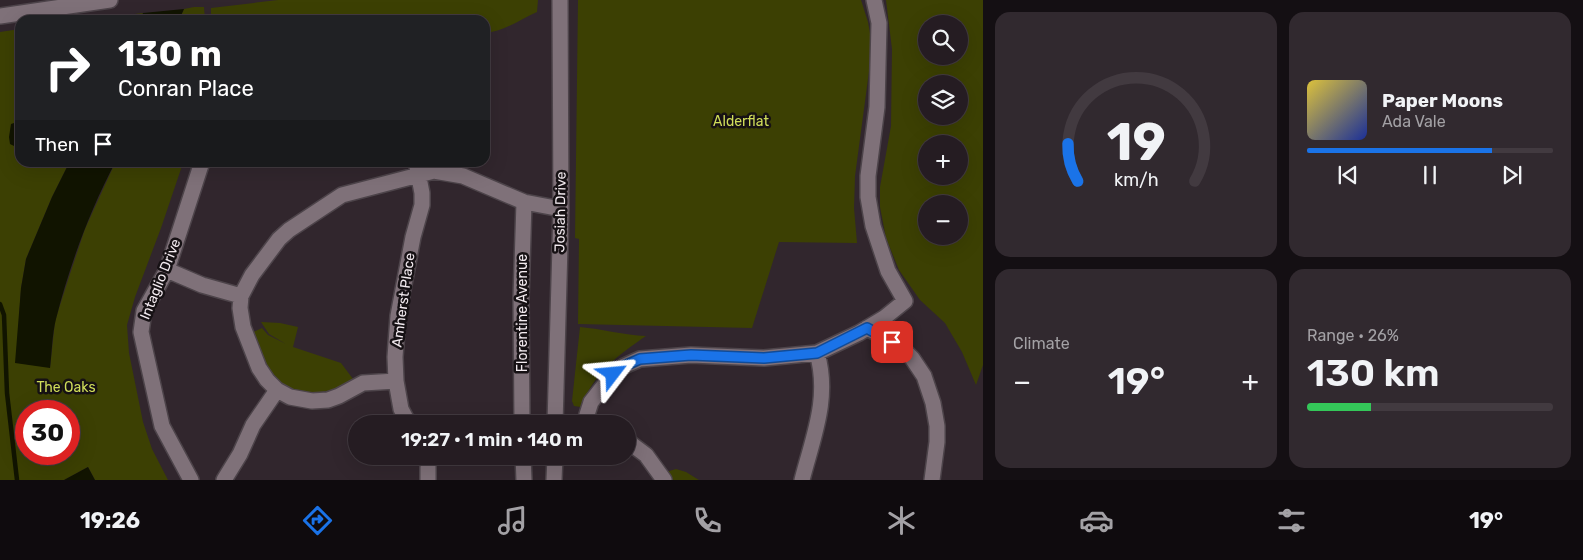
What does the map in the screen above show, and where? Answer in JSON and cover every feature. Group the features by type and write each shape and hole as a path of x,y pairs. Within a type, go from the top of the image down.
{"street":[{"path":"0,16 56,3 110,0"},
{"name":"Josiah Drive","path":"555,415 561,209 560,0"},
{"path":"587,415 591,402 613,374 624,366 640,359 691,355 764,358 817,353 884,318 905,301 888,271 873,226 868,197 868,176 877,107 879,23 874,0"},
{"name":"Intaglio Drive","path":"191,480 162,426 141,332 144,311 167,270 200,167"},
{"path":"396,381 363,383 339,396 328,400 314,401 297,400 277,390 267,380 259,368 245,331 240,308 241,296 252,275 280,238 342,194 417,169 463,176 524,202 561,209"},
{"name":"Amherst Place","path":"404,415 401,410 396,381 395,357 398,316 413,237 422,205 422,193 417,169"},
{"name":"Florentine Avenue","path":"522,415 521,298 524,202"},
{"path":"167,270 202,284 241,296"},
{"path":"867,328 899,345 912,358 924,376 932,397 937,426 932,480"},
{"path":"802,480 822,398 821,365 817,353"},
{"path":"224,480 240,454 253,425 277,390"},
{"path":"636,448 646,455 664,480"},
{"path":"428,465 428,480"},
{"path":"523,465 524,480"},
{"path":"554,480 555,465"}],"green space":[{"path":"278,0 538,0 537,12 505,28 490,32 490,15 211,15 211,8"},
{"name":"Alderflat","path":"578,0 861,0 871,39 870,64 855,176 854,208 857,243 779,242 752,328 578,324 579,239 575,238"},
{"path":"886,0 983,0 983,365 976,385 962,352 945,323 920,300 899,270 886,238 880,207 880,187 891,126 892,49"},
{"path":"204,7 205,15 181,15 184,9"},
{"path":"143,13 142,15 126,15"},
{"name":"The Oaks","path":"15,30 15,167 67,167 26,259 21,288 19,319 50,368 55,321 85,229 113,167 182,167 135,297 127,325 129,353 143,422 152,449 168,480 95,480 88,467 64,480 0,480 0,32"},
{"path":"261,322 280,323 298,327 293,347 341,363 353,379 344,385 321,392 298,391 287,387 278,381 268,370 261,350 251,333 262,328 268,335 286,344 269,334"},
{"path":"580,327 646,336 616,358 599,375 586,395 581,407 574,406 572,401"},
{"path":"676,469 686,472 699,480 670,480 666,472"}],"shaded area":[{"path":"184,9 181,15 142,15 143,13"},
{"path":"15,123 15,146 10,144 11,124"},
{"path":"67,167 113,167 89,219 67,279 55,325 50,368 15,363 21,288 26,259"},
{"path":"88,467 95,480 64,480"}],"waterway":[{"path":"0,304 4,315 7,393 17,480"}],"route":[{"path":"613,374 624,366 640,359 691,355 764,358 817,353 867,328 892,342"}]}
